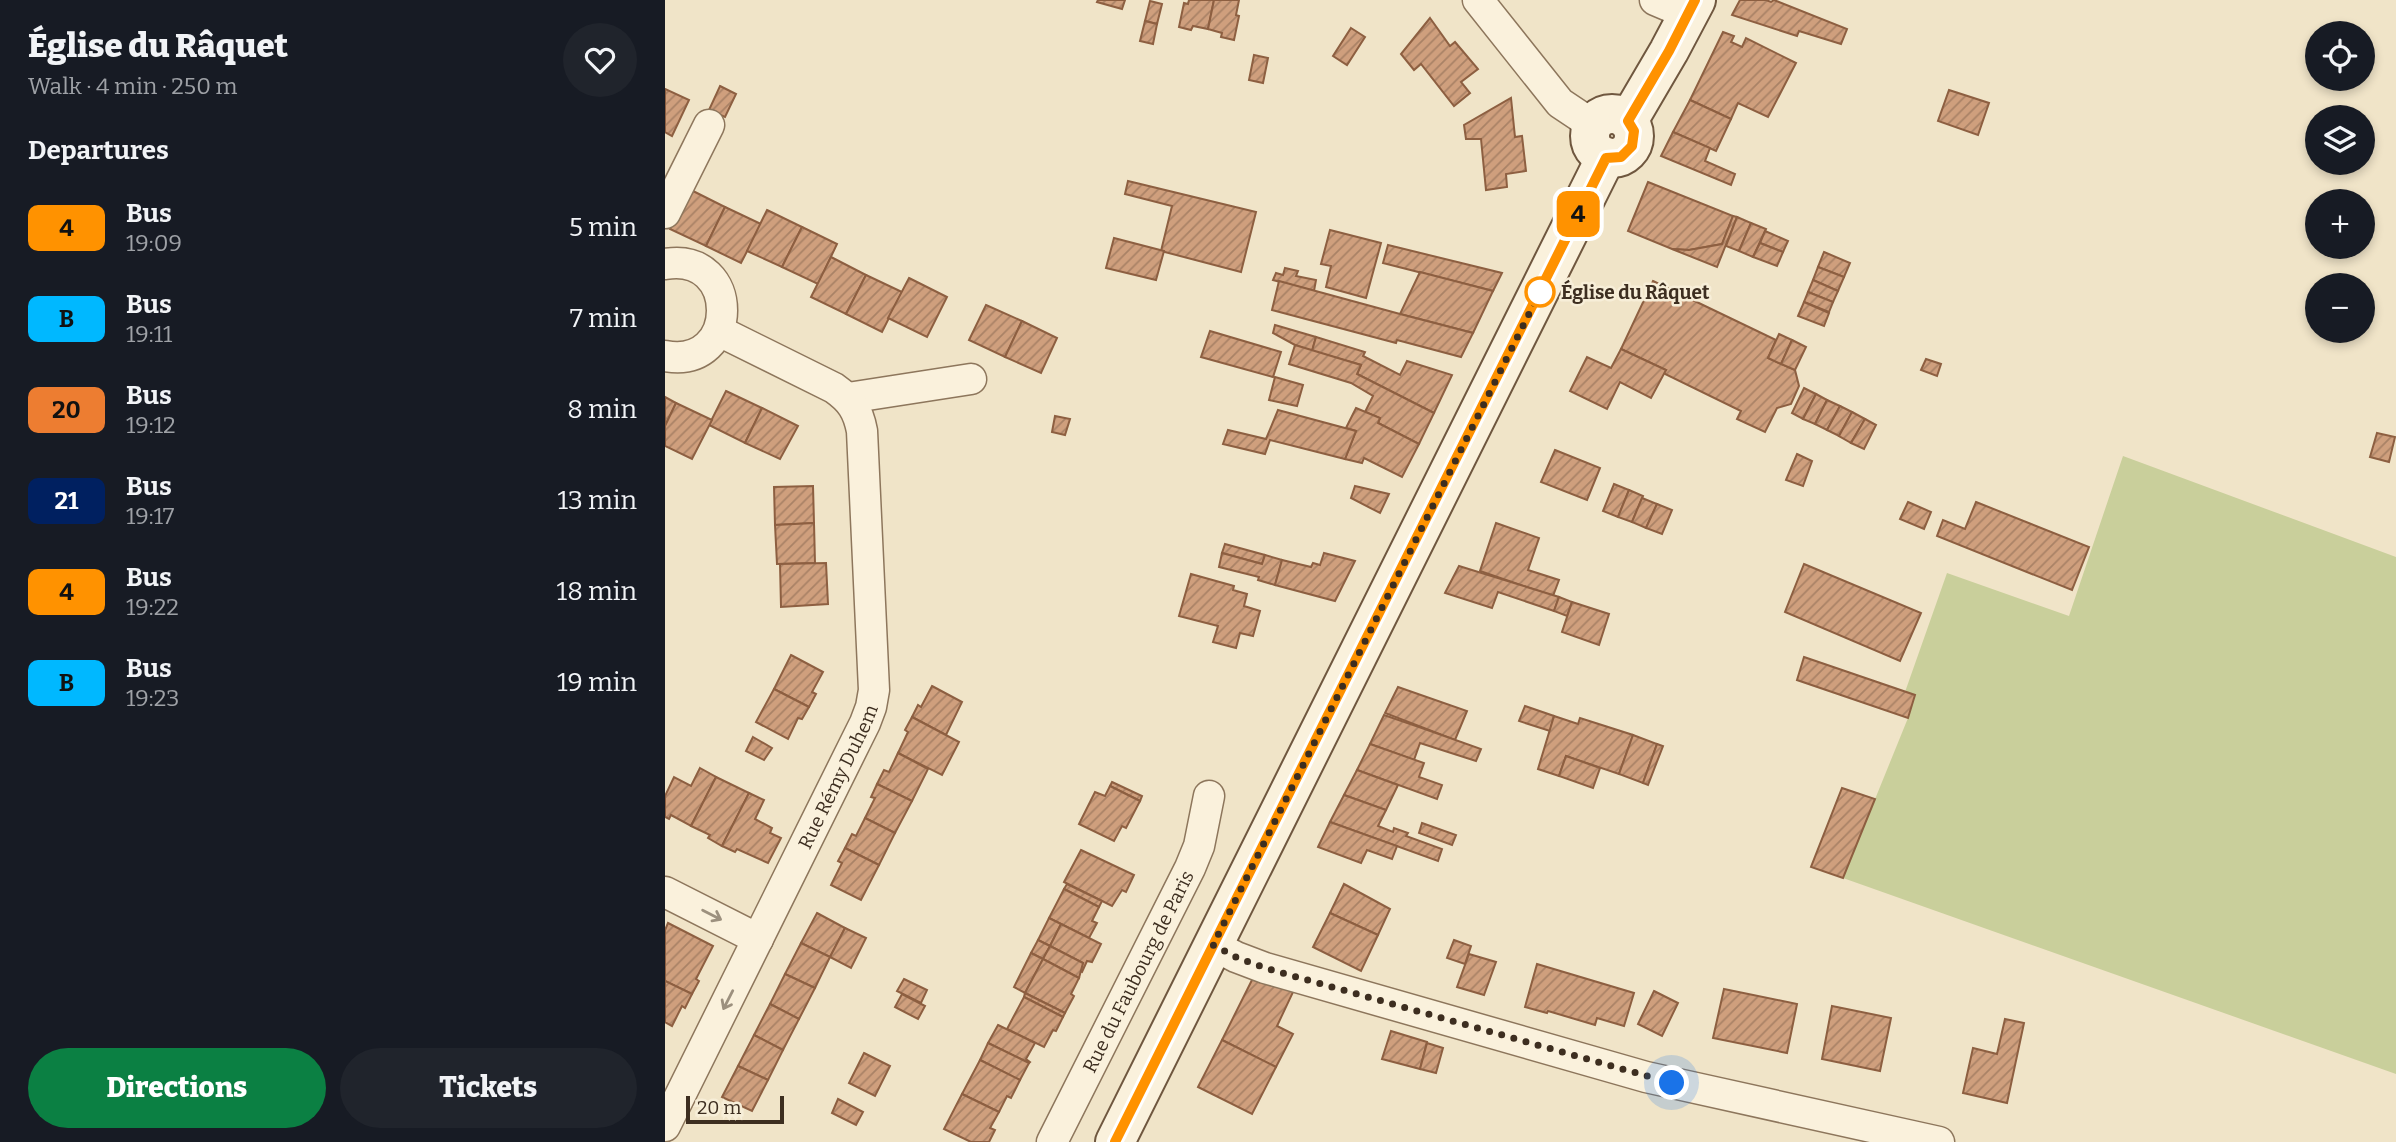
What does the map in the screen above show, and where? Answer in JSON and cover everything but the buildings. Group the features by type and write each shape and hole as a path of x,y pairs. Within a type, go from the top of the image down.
{"main road":[{"path":"1115,1142 1609,134 1649,87 1680,5"}],"street":[{"path":"1478,0 1560,103 1609,134"},
{"path":"665,214 709,125"},
{"path":"665,264 689,265 705,273 717,287 723,304 719,331 709,344 682,357 665,356"},
{"path":"719,331 834,388 848,398 971,379"},
{"name":"Rue Rémy Duhem","path":"665,1126 871,707 874,691 862,430 859,417 848,398"},
{"name":"Rue du Faubourg de Paris","path":"1052,1142 1190,868 1199,846 1209,796"},
{"path":"665,892 758,939"},
{"path":"1213,945 1265,968 1646,1077 1939,1142"}],"green space":[{"path":"2123,456 2396,557 2396,1074 1843,878 1908,718 1915,696 1905,692 1947,573 2069,616"}],"bus line":[{"name":"4","path":"1115,1142 1606,158 1621,157 1632,146 1634,131 1628,121 1695,0"}],"place":[{"name":"Église du Râquet","path":"1540,292"}],"route":[{"path":"1540,292 1213,945 1265,968 1672,1083"}]}
